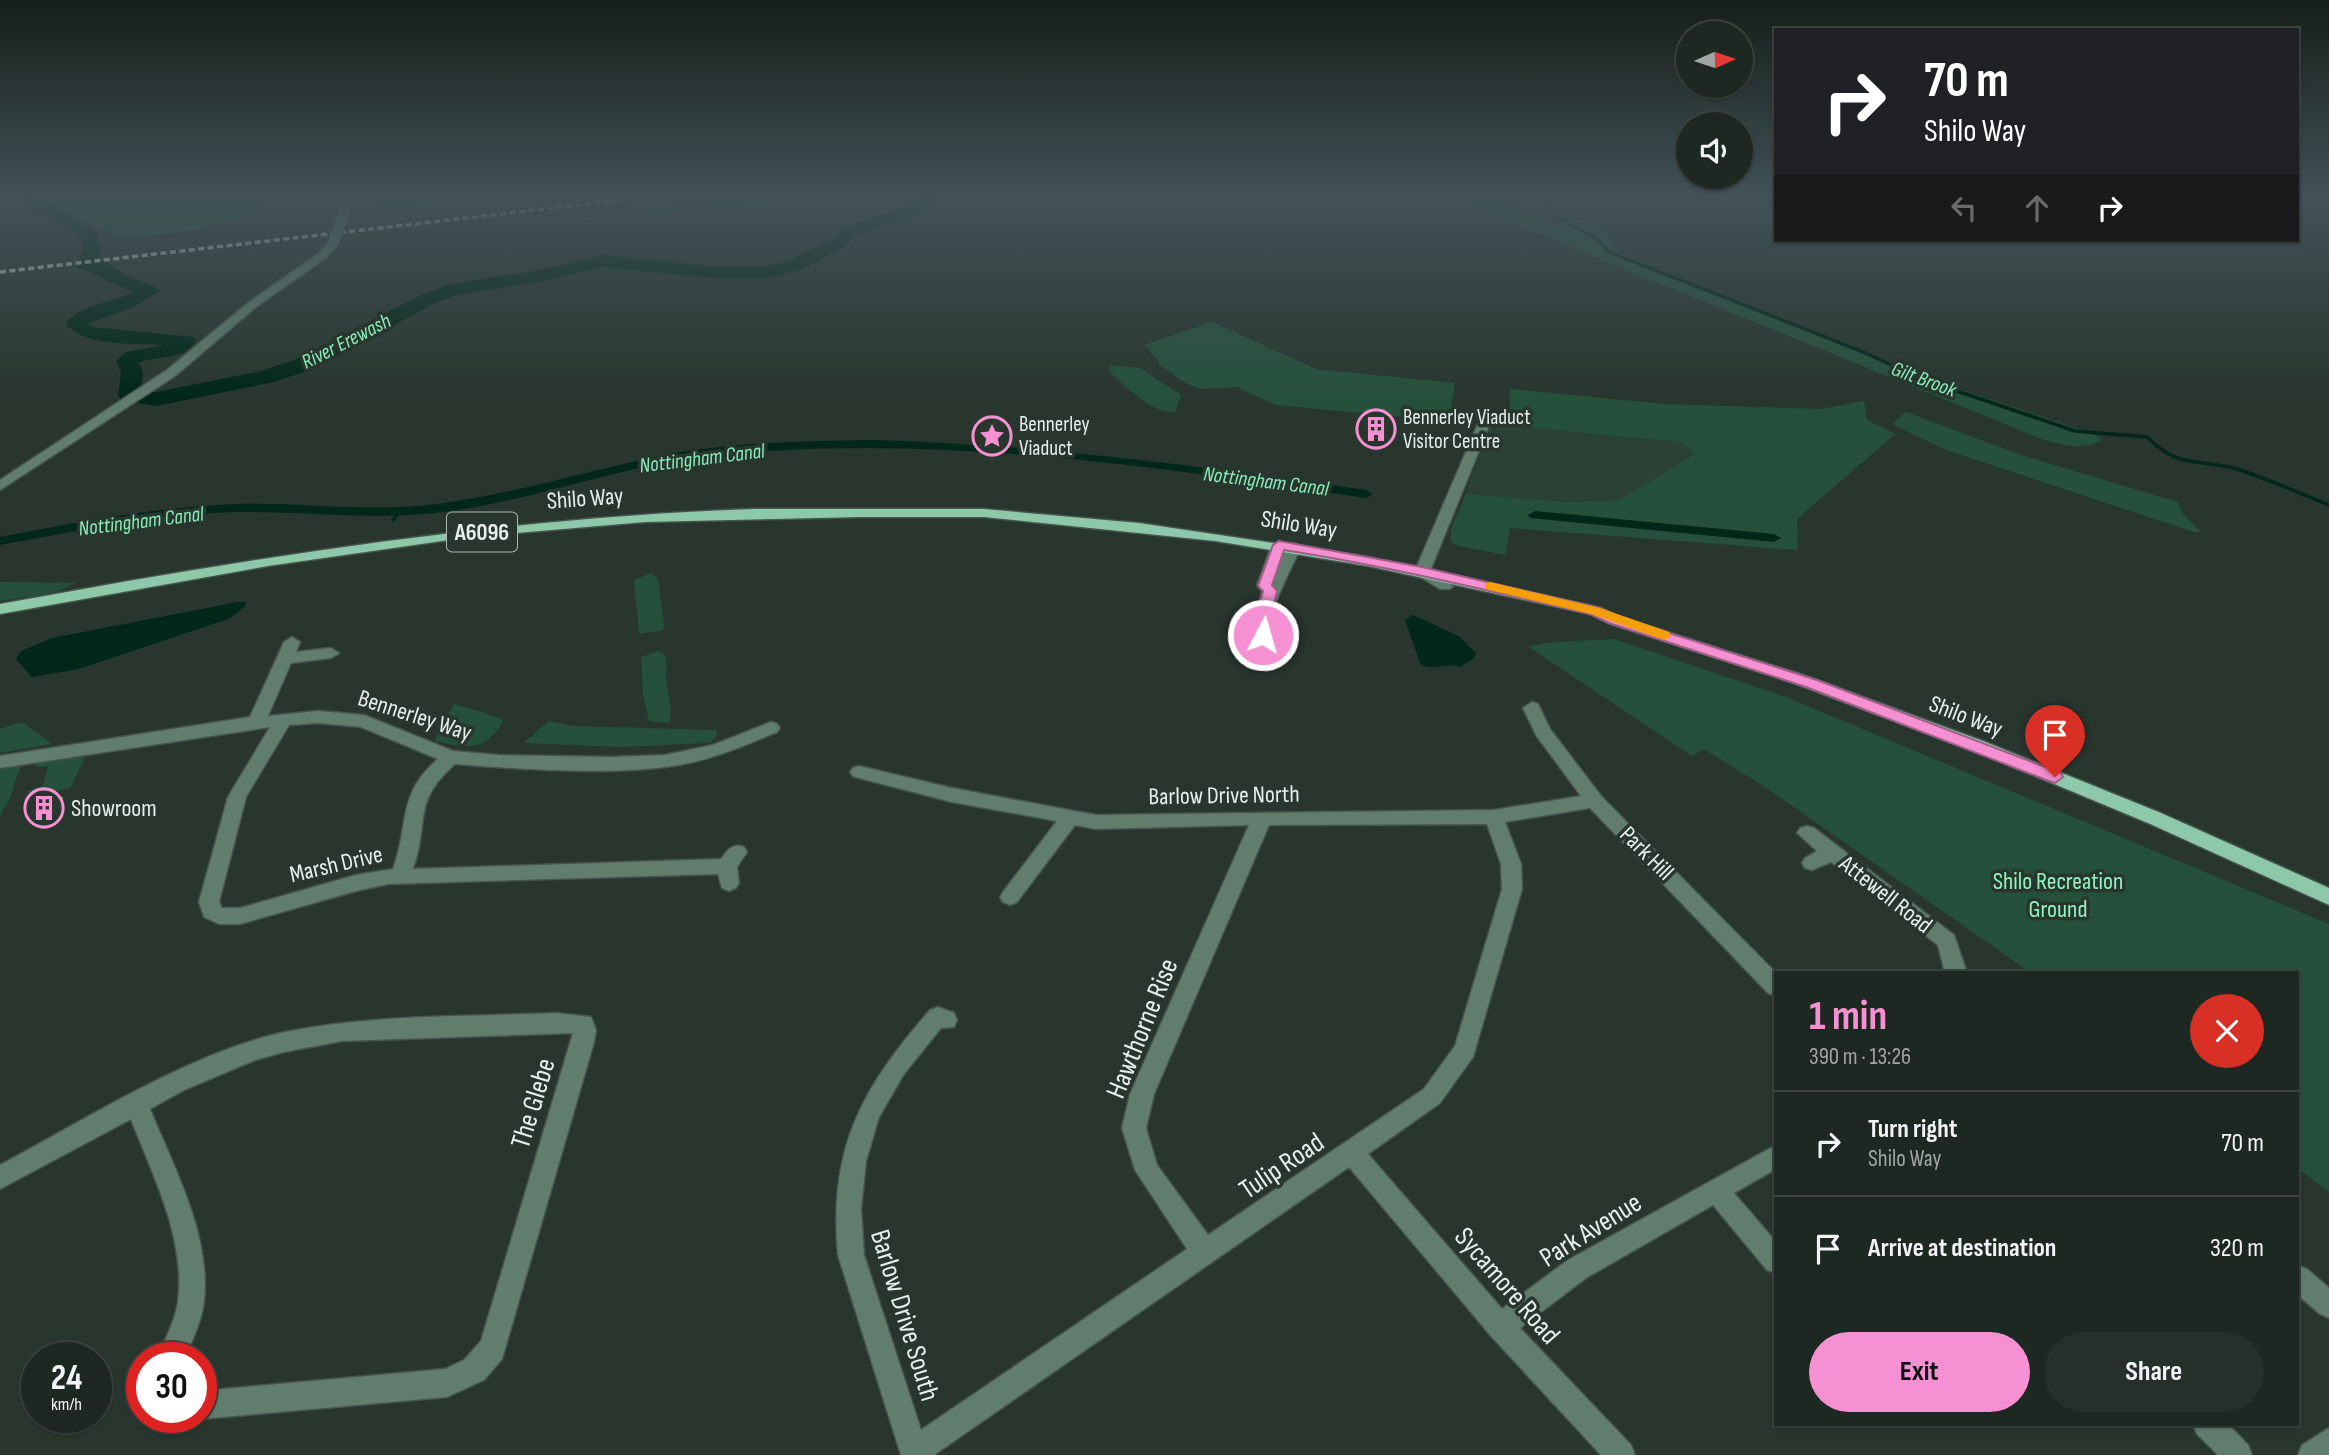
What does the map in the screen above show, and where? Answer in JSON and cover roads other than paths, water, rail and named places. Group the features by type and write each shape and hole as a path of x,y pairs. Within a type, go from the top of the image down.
{"main road":[{"name":"Shilo Way","path":"0,609 360,547 536,526 760,513 970,515 981,520 1285,551 1422,571 1595,611 1614,620 1812,684 1954,737 2129,807 2329,898"},
{"name":"Shilo Way","path":"1285,551 1592,620 1614,620"}],"street":[{"path":"0,486 186,362 252,305 312,263"},
{"path":"1445,586 1424,577 1422,571 1486,419"},
{"path":"1263,635 1264,612 1270,591 1276,587 1285,551"},
{"path":"257,722 292,642"},
{"path":"285,659 331,653"},
{"name":"Park Hill","path":"1532,708 1542,731 1594,801 1774,986"},
{"name":"Bennerley Way","path":"0,762 284,719 340,717 364,721 451,758 576,763 665,761 717,750 771,728"},
{"name":"Marsh Drive","path":"284,719 237,797 210,898 211,911 219,916 240,916 356,883 400,876 731,867"},
{"path":"400,876 407,859 418,792 434,772 451,758"},
{"name":"Barlow Drive North","path":"859,772 952,795 1096,822 1494,817 1594,801"},
{"name":"Tulip Road","path":"915,1453 1432,1096 1465,1050 1511,890 1511,864 1494,817"},
{"path":"1010,897 1070,818"},
{"name":"Hawthorne Rise","path":"1205,1252 1147,1170 1134,1128 1142,1094 1262,818"},
{"name":"Attewell Road","path":"1807,833 1947,942 1955,971"},
{"name":"Attewell Road","path":"1812,863 1832,852"},
{"name":"Barlow Drive South","path":"915,1453 851,1255 846,1224 848,1195 862,1133 880,1092 938,1016 946,1020"},
{"name":"The Glebe","path":"0,1178 176,1083 251,1051 311,1036 342,1032 556,1021 583,1024 585,1030 492,1349 474,1370 447,1383 217,1404"},
{"path":"137,1105 176,1210 192,1269 190,1305 177,1342"},
{"name":"Sycamore Road","path":"1352,1153 1500,1327 1621,1455"},
{"name":"Park Avenue","path":"1500,1327 1577,1269 1774,1157"},
{"path":"1716,1190 1774,1259"},
{"path":"2299,1279 2329,1305"},
{"path":"2209,1426 2238,1455"},
{"path":"2312,1455 2329,1442"}],"waterway":[{"name":"River Erewash","path":"85,263 100,266 116,278 150,291 127,303 81,317 76,323 79,328 89,333 186,341 174,350 141,354 127,361 132,372 129,395 156,399 266,377 302,365 428,299 451,290 539,276 595,263"},
{"name":"River Erewash","path":"640,263 710,272 768,272 800,263"},
{"name":"Gilt Brook","path":"1637,263 1861,351 1922,379 2075,431 2147,437 2179,459 2237,469 2329,505"},
{"name":"Nottingham Canal","path":"0,541 119,520 210,509 386,512 434,509 504,497 676,457 793,446 875,444 1040,452 1122,460 1366,494"},
{"path":"393,520 400,510"},
{"name":"Nottingham Canal","path":"1535,515 1774,538"}],"railway":[{"path":"0,272 79,263"}],"place":[{"name":"Bennerley Viaduct Visitor Centre","path":"1376,429"},
{"name":"Bennerley Viaduct","path":"992,436"},
{"name":"Showroom","path":"44,808"}],"park label":[{"name":"Shilo Recreation Ground","path":"2058,895"}]}
